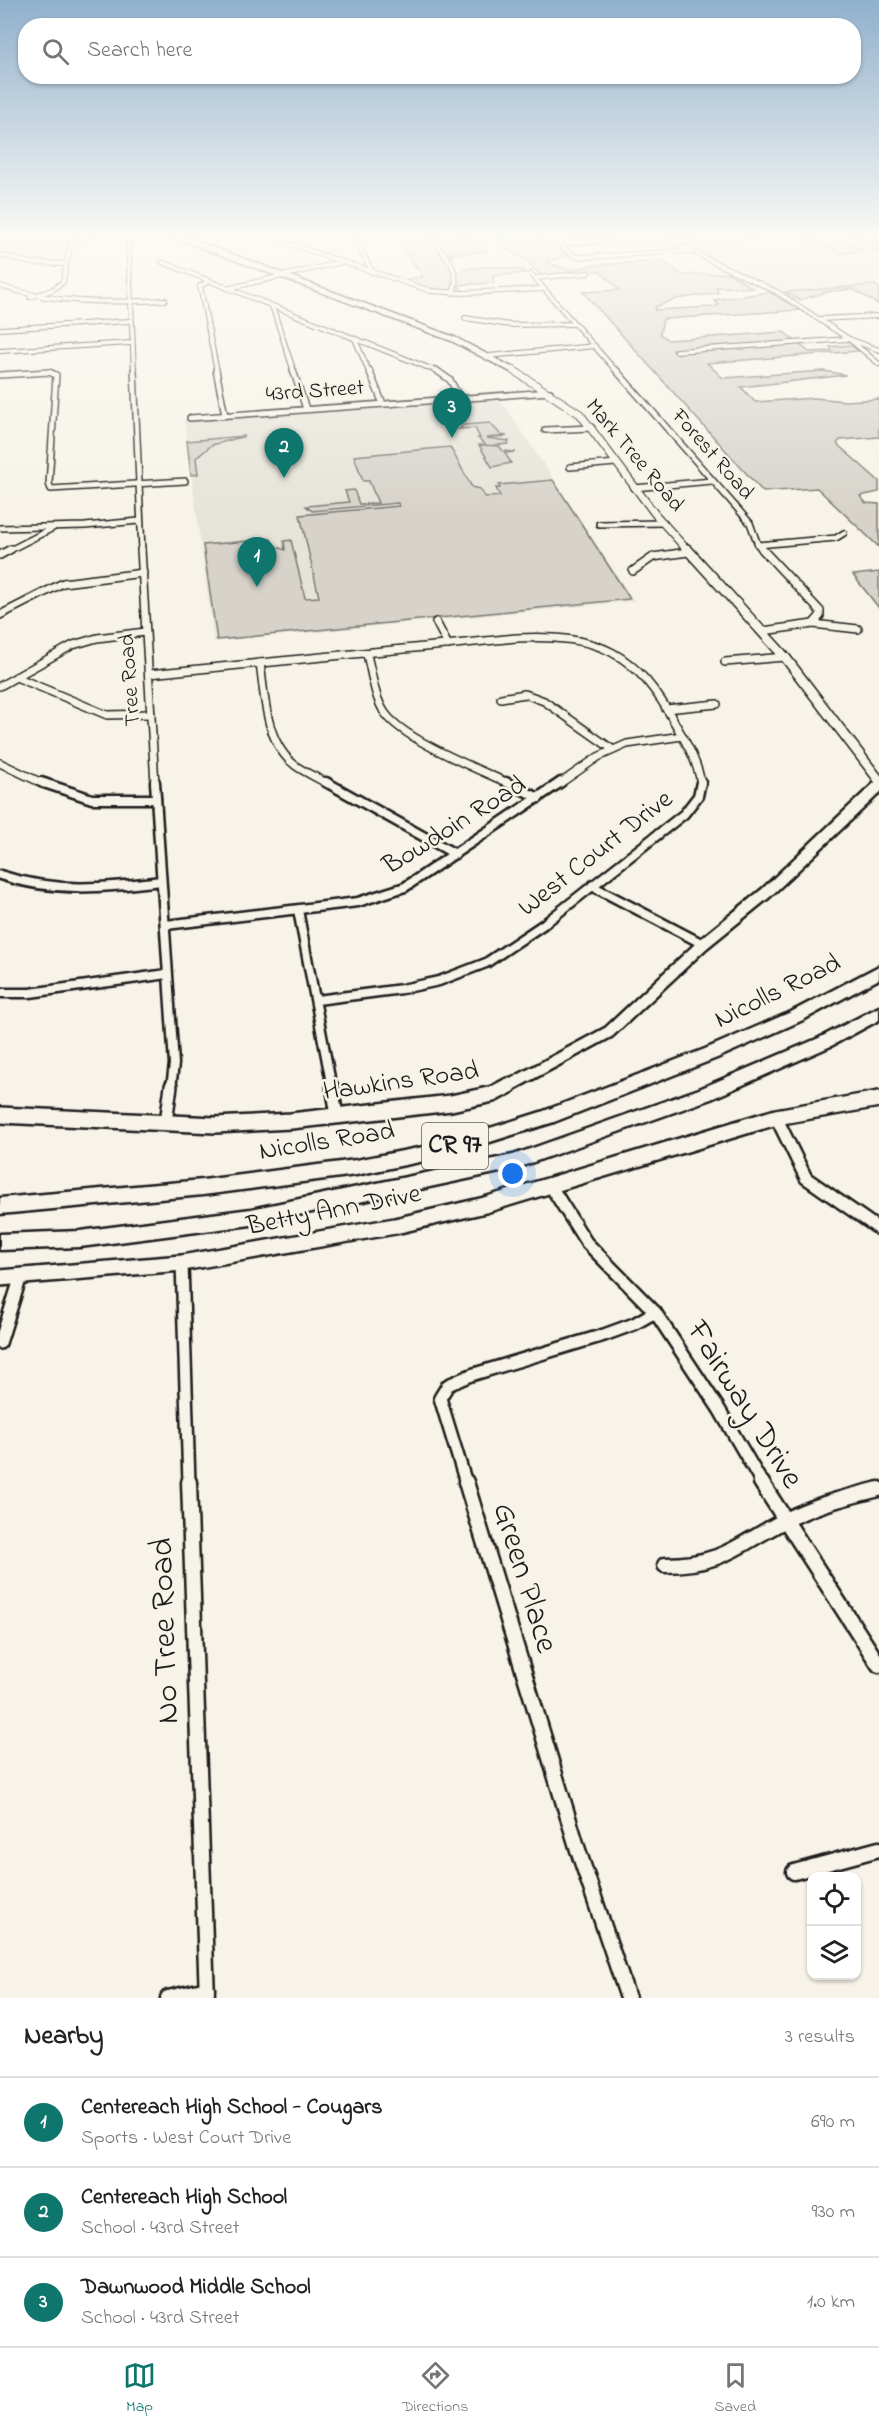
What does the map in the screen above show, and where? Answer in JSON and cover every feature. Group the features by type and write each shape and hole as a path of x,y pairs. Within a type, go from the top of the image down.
{"highway":[{"name":"Nicolls Road","path":"0,1206 89,1202 342,1169 438,1151 538,1121 702,1058 852,988 879,972"},
{"path":"825,1042 879,1005"},
{"name":"Nicolls Road","path":"0,1242 80,1239 251,1217 514,1162 705,1094 825,1042 879,1013"}],"street":[{"path":"0,329 29,327"},
{"name":"Tree Road","path":"130,327 145,632 174,1064 166,1122"},
{"path":"208,327 225,415"},
{"path":"279,327 306,409"},
{"path":"325,327 446,375 460,398"},
{"name":"Mark Tree Road","path":"421,327 489,356 550,392 580,414 634,488 688,552 785,657 879,780"},
{"name":"Forest Road","path":"579,327 750,523 758,544 818,606 820,616 813,624"},
{"path":"832,327 879,364"},
{"path":"355,339 384,404"},
{"path":"676,351 849,339 879,350"},
{"path":"858,342 879,341"},
{"path":"0,351 131,343"},
{"path":"489,356 595,346"},
{"path":"0,375 42,372 56,375 49,484 51,489 185,481"},
{"name":"43rd Street","path":"190,418 550,392"},
{"path":"545,430 592,428"},
{"path":"570,467 616,463"},
{"path":"634,488 712,481"},
{"path":"0,528 139,521"},
{"path":"599,524 610,526 664,523"},
{"path":"0,555 55,527"},
{"path":"758,544 836,538 844,533"},
{"path":"633,571 653,557 688,552"},
{"path":"0,615 63,583 143,573"},
{"path":"436,622 448,645"},
{"path":"763,631 813,624 858,629"},
{"path":"0,686 73,645 97,638 145,632"},
{"name":"West Court Drive","path":"149,674 543,637 584,642 614,653 636,666 647,677 682,736 699,774 701,785 696,799 684,814 509,950 469,971 402,990 317,1000"},
{"path":"367,655 382,706 393,723 420,739 539,798"},
{"path":"725,662 785,657"},
{"path":"260,663 274,735 283,755 296,766 455,854"},
{"path":"16,677 107,715 151,714"},
{"path":"501,698 525,694 544,701 612,749"},
{"path":"666,709 717,704"},
{"name":"Bowdoin Road","path":"166,925 358,902 388,894 429,873 588,762 612,749 637,742 682,736"},
{"path":"0,763 66,795 88,801 156,799"},
{"name":"Hawkins Road","path":"0,1115 215,1125 451,1103 493,1094 609,1032 703,944 766,893 879,786"},
{"path":"0,875 25,883 74,890 161,881"},
{"path":"592,886 703,944"},
{"path":"298,910 338,1115"},
{"path":"0,993 41,992 167,974"},
{"name":"Betty Ann Drive","path":"0,1278 182,1263 395,1226 485,1205 776,1117 879,1099"},
{"path":"776,1117 806,1178 879,1228"},
{"name":"Fairway Drive","path":"550,1185 569,1219 586,1242 655,1312 730,1427 784,1521 867,1643 879,1665"},
{"name":"No Tree Road","path":"182,1263 207,1993"},
{"path":"0,1343 21,1276"},
{"name":"Green Place","path":"628,1998 578,1850 440,1398 448,1385 471,1375 604,1335 634,1324 655,1312"},
{"path":"665,1565 688,1566 735,1552 784,1521 830,1500 879,1490"},
{"path":"794,1872 879,1850"},
{"path":"168,1998 207,1993"}],"shaded area":[{"path":"615,327 661,327 660,334 668,340 784,332 809,352 832,351 830,347 850,345 859,351 707,363 723,378 824,371 846,375 741,387 755,402 815,398 846,401 879,399 879,437 840,440 837,444 879,481 879,492 860,496 866,503 879,504 879,547 817,488 763,492"},
{"path":"499,397 634,601 214,642 184,420"},
{"path":"490,423 501,435 507,436 486,438 509,441 508,444 487,446 478,438 480,438 475,428 459,429 464,425"},
{"path":"245,436 212,445 196,458 198,474 191,475 187,441"},
{"path":"479,445 499,446 503,451 516,452 505,453 511,463 492,467"},
{"path":"450,447 472,487 480,489 485,497 500,496 496,488 500,488 499,485 553,480 630,599 217,640 203,545 271,539 274,546 285,550 284,541 291,540 305,598 319,597 300,515 399,506 398,503 312,511 306,506 349,502 345,491 354,490 359,504 378,503 369,481 363,481 354,456"},
{"path":"879,572 879,608 853,575"}],"place":[{"name":"Dawnwood Middle School","path":"452,438"},
{"name":"Centereach High School","path":"284,478"},
{"name":"Centereach High School - Cougars","path":"257,587"}]}
